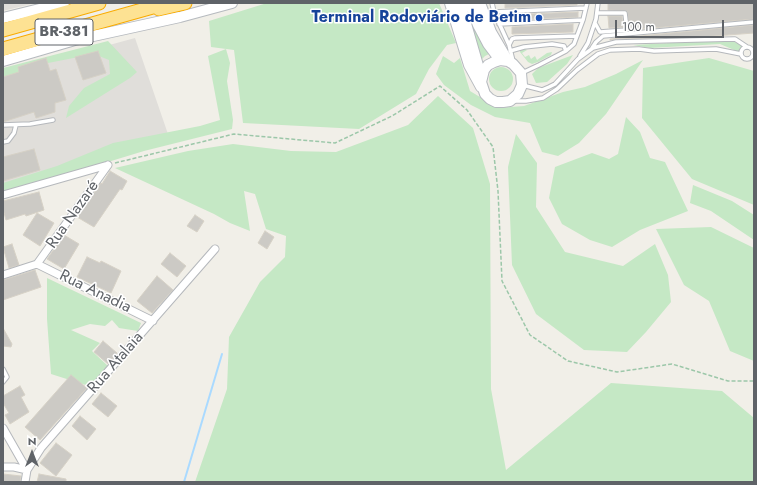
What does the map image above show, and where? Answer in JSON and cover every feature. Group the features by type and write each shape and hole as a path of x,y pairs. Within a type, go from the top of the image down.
{"highway":[{"name":"BR-381","path":"3,30 99,3"},
{"name":"BR-381","path":"3,49 167,3"},
{"path":"122,16 184,3"}],"main road":[{"name":"BR-381","path":"3,18 64,3"},
{"name":"BR-381","path":"3,61 75,40 180,17 232,3"},
{"path":"450,3 468,65 485,94 496,102 510,100 518,94 522,85 521,73 508,59 488,44 478,25 470,3"},
{"path":"460,3 481,76 482,88"},
{"path":"480,3 491,32 508,59"},
{"path":"481,76 488,65 508,59"}],"street":[{"path":"3,195 108,165"},
{"name":"Rua Nazaré","path":"37,264 108,165"},
{"name":"Rua Atalaia","path":"25,482 27,470 41,448 215,249"},
{"path":"3,275 37,264"},
{"name":"Rua Anadia","path":"37,264 153,321"},
{"path":"3,428 27,470"},
{"path":"3,467 14,467 27,470"}],"lane":[{"path":"492,3 494,12 509,45"},
{"path":"521,73 566,51 574,44 583,20 587,3"},
{"path":"578,59 588,43 595,23 598,3"},
{"path":"494,12 586,8"},
{"path":"595,23 600,32 627,30 625,13 597,13"},
{"path":"499,24 583,20"},
{"path":"592,49 596,42 603,36 754,22"},
{"path":"508,59 509,45 512,39 577,36"},
{"path":"510,100 526,101 543,98 557,89 577,70 598,54 610,50 639,49 654,51 716,49 741,54 746,59 753,55 752,50 735,39 616,42 592,49 578,59 550,88 542,90 522,85"},
{"path":"508,59 524,47 552,44 564,46 566,51"},
{"path":"741,54 742,49 747,47"},
{"path":"3,125 30,124 53,120"},
{"path":"3,142 8,141 14,133 16,125"},
{"path":"3,369 7,377 3,382"}],"path":[{"path":"108,165 234,134 336,143 392,116 440,86 467,110 493,147 498,191 502,281 530,335 568,361 617,372 672,364 728,381 754,381"}],"shaded area":[{"path":"3,3 35,3 3,11"},
{"path":"135,38 169,137 3,188 3,74"}],"green space":[{"path":"267,3 439,3 456,43 447,45 429,69 416,94 359,129 243,123 234,50 211,47 209,21"},
{"path":"470,19 479,37 491,53 480,61"},
{"path":"108,41 137,72 130,78 66,118 69,106 84,88 110,74 109,60 94,54 43,64 3,82 3,68"},
{"path":"731,41 738,43 743,48 739,52 720,44 650,48 633,45"},
{"path":"226,49 230,63 227,81 233,120 232,129 144,151 3,194 3,183 57,166 113,143 200,126 220,120 208,56"},
{"path":"520,50 527,50 522,53 525,57 529,55 531,59 535,56 537,60 547,53 552,52 551,55 532,64 528,62 520,52"},
{"path":"573,55 567,64 547,82 536,83 532,74 538,68"},
{"path":"443,56 454,63 460,58 470,91 498,108 524,106 563,92 585,87 616,74 643,60 606,114 579,143 558,156 542,152 530,123 495,117 471,105 444,85 436,74"},
{"path":"709,58 754,71 754,205 692,179 642,118 643,68"},
{"path":"496,67 506,67 513,74 513,84 506,91 496,91 489,84 489,74"},
{"path":"438,96 473,128 490,184 491,389 506,470 611,383 722,391 754,418 754,482 195,482 227,389 229,337 260,282 285,257 286,236 266,229 255,194 244,191 250,231 230,223 214,214 115,168 188,151 233,144 291,151 336,152 408,125"},
{"path":"626,117 640,132 650,158 665,162 688,211 640,230 612,247 590,240 562,224 549,198 555,167 592,153 609,159 618,154"},
{"path":"516,134 537,163 536,207 565,252 623,266 655,244 668,275 671,302 627,352 584,350 536,314 512,265 508,167"},
{"path":"693,185 732,201 754,215 754,240 711,211 690,203"},
{"path":"711,227 754,248 754,361 730,351 709,301 684,285 656,229"},
{"path":"47,278 141,323 138,331 119,328 112,320 105,326 90,324 71,330 100,343 92,351 109,367 92,387 51,374 47,319"}],"building":[{"path":"505,3 577,3 577,5 505,8"},
{"path":"608,3 754,3 754,19 630,30 627,11 608,10"},
{"path":"578,12 578,17 506,20 505,15"},
{"path":"608,16 622,16 623,27 609,28"},
{"path":"573,24 573,32 512,34 512,27"},
{"path":"754,25 754,33 701,37 610,40 610,39"},
{"path":"98,51 106,73 83,80 75,57"},
{"path":"46,58 50,71 56,69 66,100 55,103 55,112 36,118 34,112 3,122 3,77 19,72 18,67"},
{"path":"34,149 40,170 3,181 3,157"},
{"path":"110,171 127,181 94,227 77,217"},
{"path":"39,192 44,210 26,216 25,214 6,220 3,209 3,201"},
{"path":"37,213 54,223 40,246 23,235"},
{"path":"195,215 204,221 197,232 187,226"},
{"path":"265,231 274,237 267,249 258,243"},
{"path":"64,235 79,244 64,269 47,259"},
{"path":"12,244 19,265 9,268 3,247"},
{"path":"170,253 186,266 177,277 161,264"},
{"path":"87,257 100,263 101,261 121,271 111,293 77,277"},
{"path":"35,270 41,287 3,300 3,280"},
{"path":"157,276 173,290 152,313 137,301"},
{"path":"3,328 12,344 11,347 3,346"},
{"path":"103,341 117,353 108,364 94,352"},
{"path":"71,375 87,388 40,440 25,427"},
{"path":"20,386 25,395 21,397 29,412 10,424 5,415 9,413 3,403 3,396"},
{"path":"101,393 117,406 108,417 92,404"},
{"path":"80,416 96,429 87,440 72,426"},
{"path":"56,443 72,455 56,476 40,463"},
{"path":"3,474 21,476 20,482 3,482"},
{"path":"39,474 66,479 66,482 37,482"}],"waterway":[{"path":"184,482 222,354"}],"place":[{"name":"Terminal Rodoviário de Betim","path":"539,18"}]}
